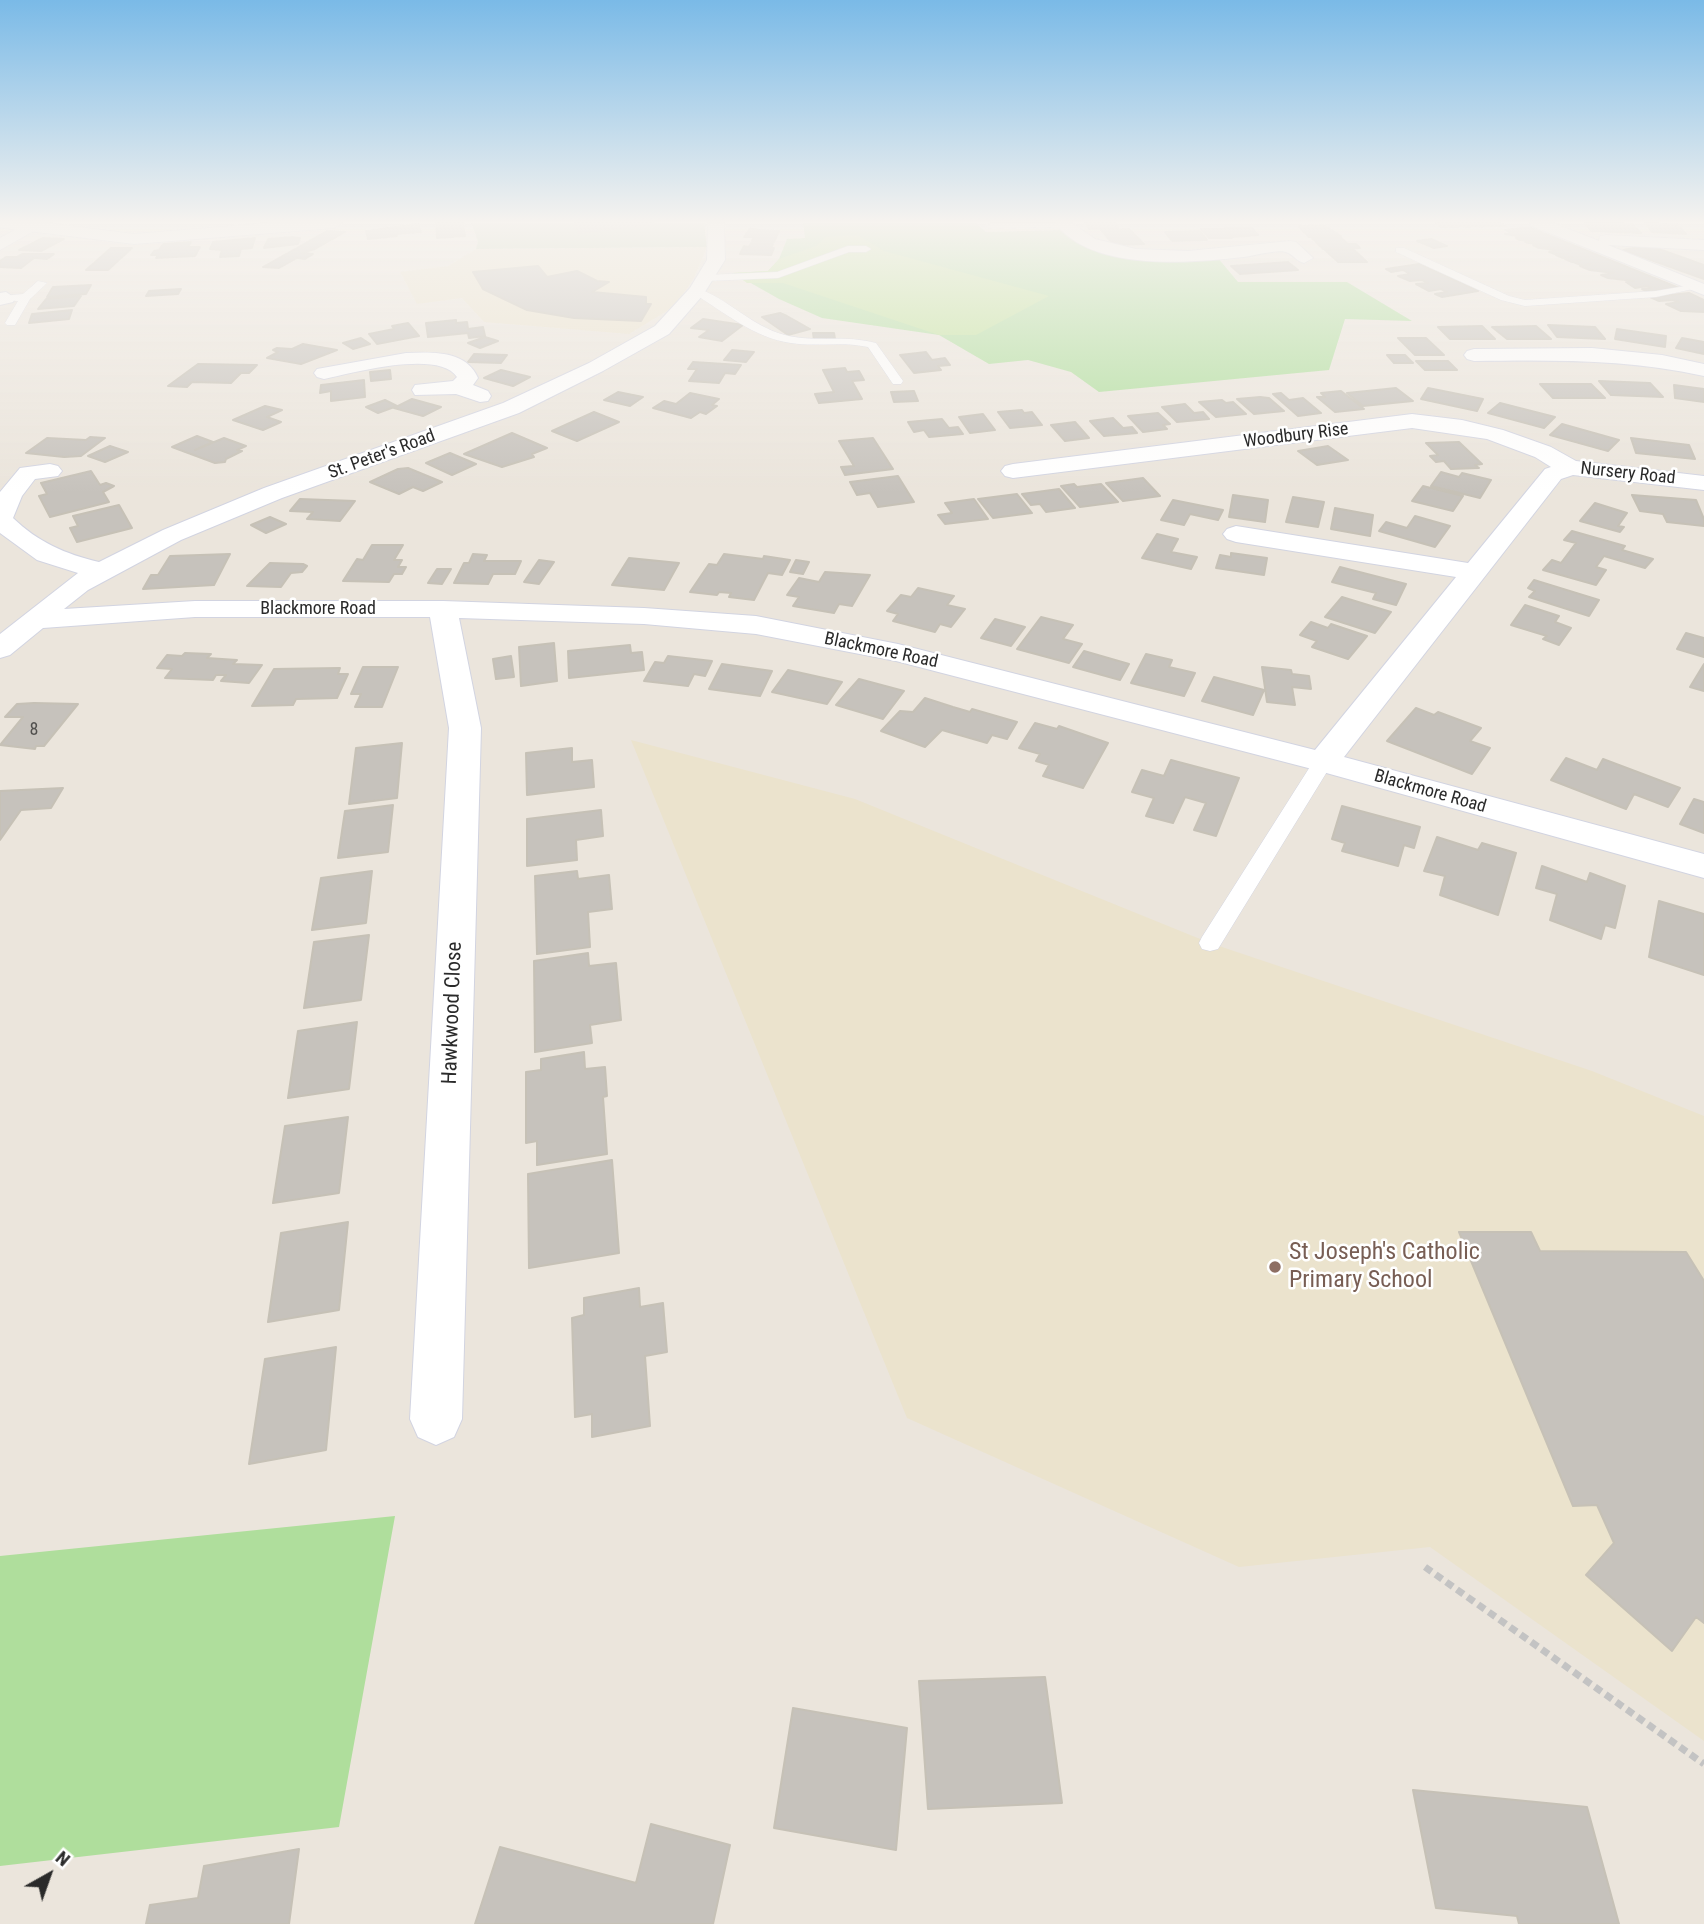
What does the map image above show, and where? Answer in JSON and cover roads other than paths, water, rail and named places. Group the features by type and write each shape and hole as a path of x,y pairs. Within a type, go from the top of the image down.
{"street":[{"name":"St. Peter's Road","path":"0,649 78,584 172,535 273,494 511,408 596,367 663,330 678,313"},
{"path":"1474,355 1592,354 1662,361 1704,370"},
{"path":"324,373 420,359 451,362 465,371 468,378 458,387"},
{"path":"423,390 458,387 511,408"},
{"name":"Woodbury Rise","path":"1013,471 1412,421 1447,423 1514,440 1546,453 1571,468"},
{"name":"Nursery Road","path":"1323,762 1553,474 1571,468 1704,483"},
{"path":"0,470 39,472 10,495 0,519 23,542 57,560 102,571"},
{"path":"1236,534 1474,572"},
{"name":"Blackmore Road","path":"34,620 195,609 443,609 644,616 756,625 898,653 1323,762 1704,866"},
{"name":"Hawkwood Close","path":"436,1419 465,728 443,609"}],"lane":[{"path":"11,323 17,313"},
{"path":"740,313 773,336 793,341 872,345 897,381"},
{"path":"1210,943 1323,762"}],"place":[{"name":"St Joseph's Catholic Primary School","path":"1275,1267"}]}
